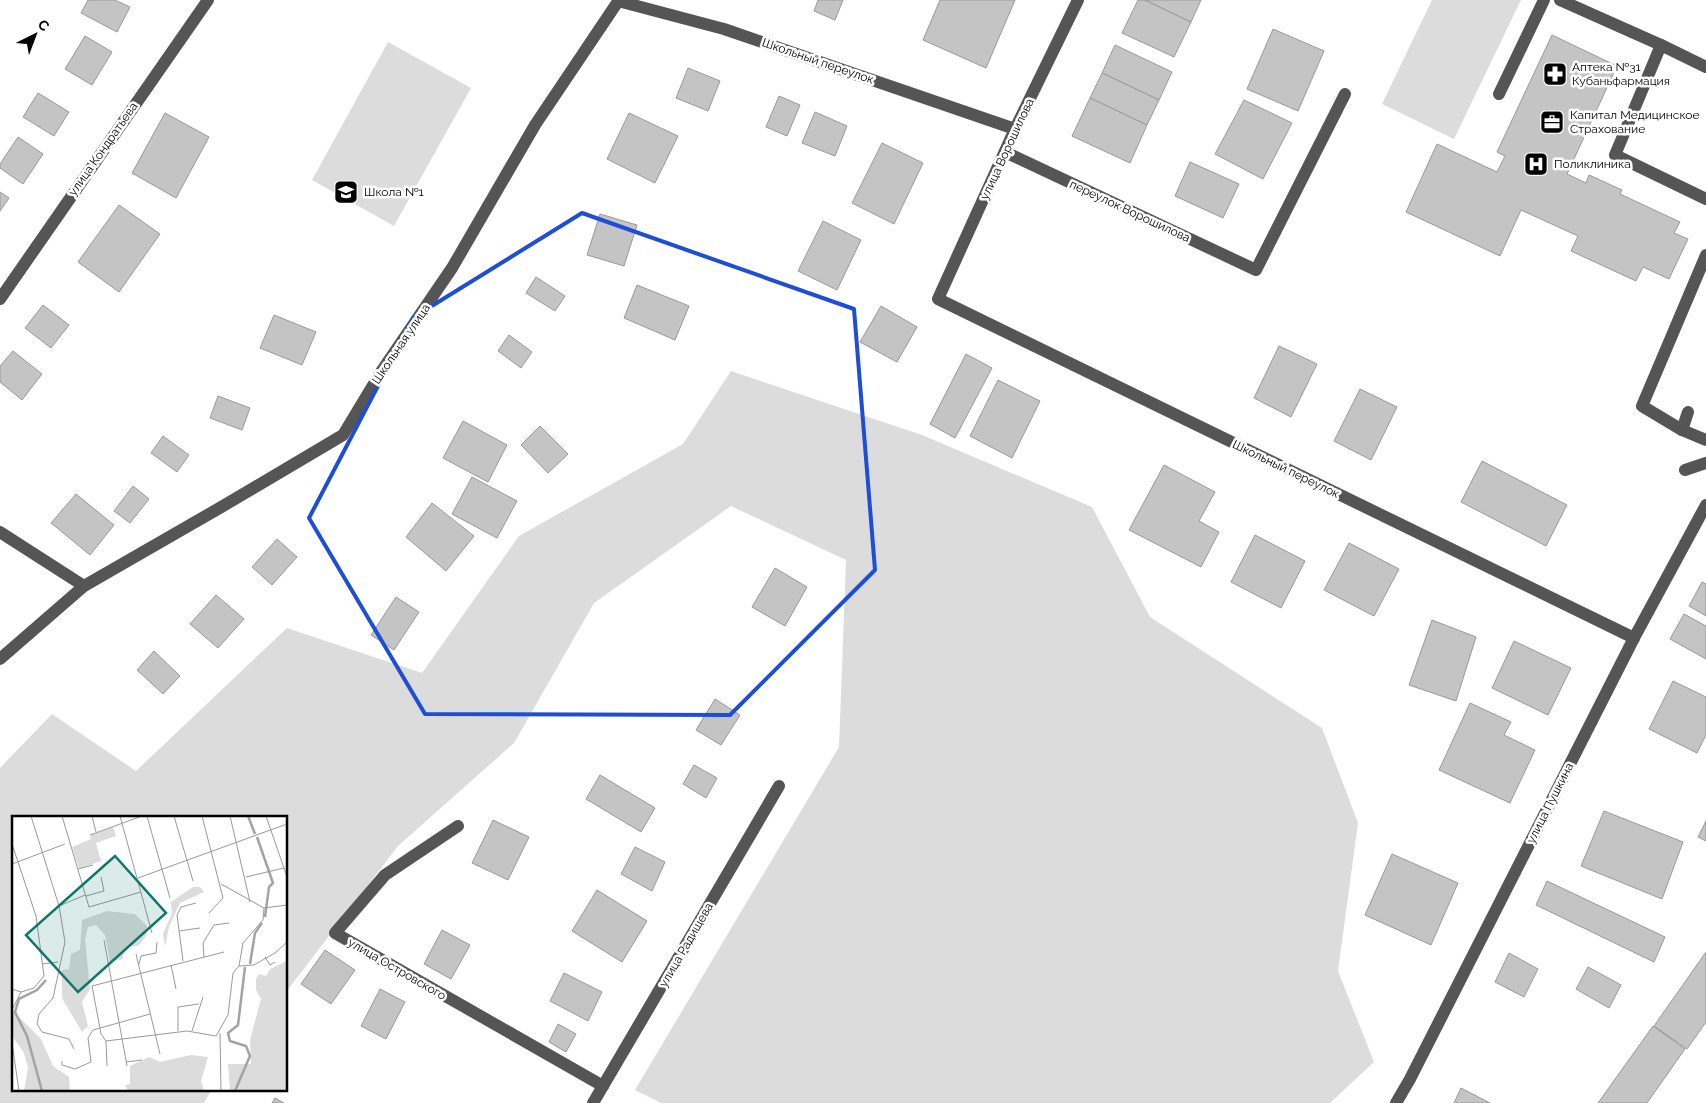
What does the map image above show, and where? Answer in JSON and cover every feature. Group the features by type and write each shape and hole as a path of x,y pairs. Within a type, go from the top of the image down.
{"street":[{"name":"улица Кондратьева","path":"0,299 208,0"},
{"name":"Школьный переулок","path":"618,0 724,29 1015,129"},
{"name":"Школьная улица","path":"0,659 84,586 343,435 381,372 452,268 535,124 618,0"},
{"name":"улица Ворошилова","path":"938,300 1015,129 1078,0"},
{"path":"1498,94 1544,0"},
{"path":"1560,0 1662,45 1706,67"},
{"path":"1662,45 1615,155 1706,199"},
{"name":"переулок Ворошилова","path":"1005,152 1256,270 1345,94"},
{"path":"1706,255 1642,406 1682,430 1706,440"},
{"name":"Школьный переулок","path":"938,300 1634,638"},
{"path":"1682,430 1688,412"},
{"path":"1685,470 1706,463"},
{"name":"улица Пушкина","path":"1396,1103 1410,1079 1634,638 1706,505"},
{"path":"0,532 84,586"},
{"name":"улица Радищева","path":"593,1103 779,786"},
{"name":"улица Островского","path":"458,826 385,875 335,933 603,1086"}],"highlighted area":[{"path":"582,213 854,309 875,570 730,715 425,714 309,518 414,317"}],"shaded area":[{"path":"1432,0 1521,0 1454,139 1382,104"},
{"path":"388,42 471,88 394,226 312,180"},
{"path":"731,371 922,435 1092,507 1150,617 1322,728 1358,823 1338,971 1374,1062 1330,1103 661,1103 635,1090 839,747 846,560 731,506 594,603 514,743 398,846 288,989 288,816 12,816 12,1090 211,1090 204,1103 0,1103 0,768 52,714 136,771 287,628 422,673 519,536 683,444"}],"building":[{"path":"88,0 115,0 130,7 117,32 81,13"},
{"path":"818,0 843,0 835,20 814,11"},
{"path":"940,0 1015,0 986,68 923,40"},
{"path":"1138,0 1145,0 1191,22 1174,57 1122,33"},
{"path":"1145,0 1201,0 1191,22"},
{"path":"1273,29 1324,51 1298,111 1247,89"},
{"name":"Поликлиника","path":"1552,35 1617,66 1567,174 1586,183 1589,175 1622,190 1620,194 1680,222 1674,233 1688,239 1669,279 1643,267 1636,281 1571,251 1578,236 1521,210 1500,256 1406,212 1437,144 1497,172 1505,156 1497,152"},
{"path":"85,36 112,52 92,85 65,69"},
{"path":"1115,45 1172,72 1159,100 1102,73"},
{"path":"688,68 720,81 708,111 676,98"},
{"path":"1102,73 1159,100 1147,125 1090,98"},
{"path":"38,93 69,112 54,136 23,117"},
{"path":"779,96 800,105 787,136 766,127"},
{"path":"1090,98 1147,125 1130,163 1072,136"},
{"path":"1244,100 1292,123 1263,179 1215,154"},
{"path":"815,112 847,126 835,156 802,143"},
{"path":"165,113 209,137 176,198 132,173"},
{"path":"629,113 678,136 655,183 607,159"},
{"path":"18,137 43,154 23,184 0,168 0,164"},
{"path":"882,143 923,163 894,224 852,203"},
{"path":"1190,162 1239,184 1223,218 1175,196"},
{"path":"0,192 9,198 0,211"},
{"path":"119,205 160,234 119,292 78,262"},
{"path":"600,214 637,225 624,266 587,255"},
{"path":"823,221 861,240 837,290 798,271"},
{"path":"536,277 565,296 555,311 526,293"},
{"path":"637,285 689,306 675,340 624,318"},
{"path":"43,305 69,325 51,348 25,328"},
{"path":"881,306 917,327 897,362 860,342"},
{"path":"274,315 316,332 302,365 260,348"},
{"path":"509,335 532,352 521,368 498,351"},
{"path":"1279,346 1317,364 1291,417 1254,398"},
{"path":"13,351 42,374 22,400 0,382 0,366"},
{"path":"966,354 992,368 955,438 930,424"},
{"path":"998,380 1040,401 1012,458 970,436"},
{"path":"1360,389 1397,407 1371,460 1334,441"},
{"path":"218,396 250,408 242,430 210,418"},
{"path":"463,421 507,445 488,482 443,458"},
{"path":"540,426 568,454 548,473 521,445"},
{"path":"163,436 189,455 177,472 151,453"},
{"path":"1482,461 1567,505 1546,546 1461,502"},
{"path":"1164,465 1215,492 1199,521 1219,532 1201,567 1129,530"},
{"path":"472,477 517,501 497,538 452,514"},
{"path":"133,486 149,499 130,523 114,511"},
{"path":"76,494 114,525 90,555 51,523"},
{"path":"432,503 474,536 446,571 406,537"},
{"path":"1255,535 1305,561 1281,608 1231,582"},
{"path":"277,539 297,557 272,585 252,567"},
{"path":"1349,543 1399,569 1374,616 1324,590"},
{"path":"775,568 807,587 785,626 752,607"},
{"path":"1702,582 1706,584 1706,616 1689,606"},
{"path":"216,595 244,619 218,648 190,624"},
{"path":"396,597 419,612 394,650 371,635"},
{"path":"1684,614 1706,626 1706,659 1670,639"},
{"path":"1432,620 1476,637 1456,701 1409,685"},
{"path":"1514,641 1571,668 1548,715 1492,688"},
{"path":"154,651 180,676 163,694 137,670"},
{"path":"1673,681 1706,697 1706,735 1697,753 1649,729"},
{"path":"715,699 740,715 721,745 696,730"},
{"path":"1470,703 1511,722 1504,735 1535,750 1510,803 1439,770"},
{"path":"694,765 717,778 706,798 683,784"},
{"path":"600,775 655,808 641,832 586,799"},
{"path":"1604,811 1683,842 1662,899 1581,866"},
{"path":"493,820 529,837 508,880 472,863"},
{"path":"1706,821 1706,841 1698,837"},
{"path":"635,847 665,862 652,891 621,874"},
{"path":"1392,854 1458,883 1431,945 1365,915"},
{"path":"1547,881 1665,937 1654,962 1536,905"},
{"path":"597,890 647,921 622,962 572,931"},
{"path":"442,930 470,945 451,979 424,964"},
{"path":"325,950 355,970 331,1004 301,984"},
{"path":"1706,952 1706,1022 1687,1049 1654,1026"},
{"path":"1509,953 1538,969 1524,997 1495,982"},
{"path":"1588,967 1621,985 1609,1008 1576,989"},
{"path":"564,973 602,992 588,1021 550,1001"},
{"path":"380,989 405,1002 386,1039 361,1026"},
{"path":"558,1024 576,1034 566,1052 549,1042"},
{"path":"1653,1026 1685,1049 1647,1103 1598,1103"},
{"path":"1461,1088 1490,1103 1454,1103"},
{"path":"275,1098 284,1103 272,1103"}],"place":[{"name":"Аптека №31 Кубаньфармация","path":"1555,74"},
{"name":"Капитал Медицинское Страхование","path":"1552,122"},
{"name":"Поликлиника","path":"1536,164"},
{"name":"Школа №1","path":"346,192"}]}
